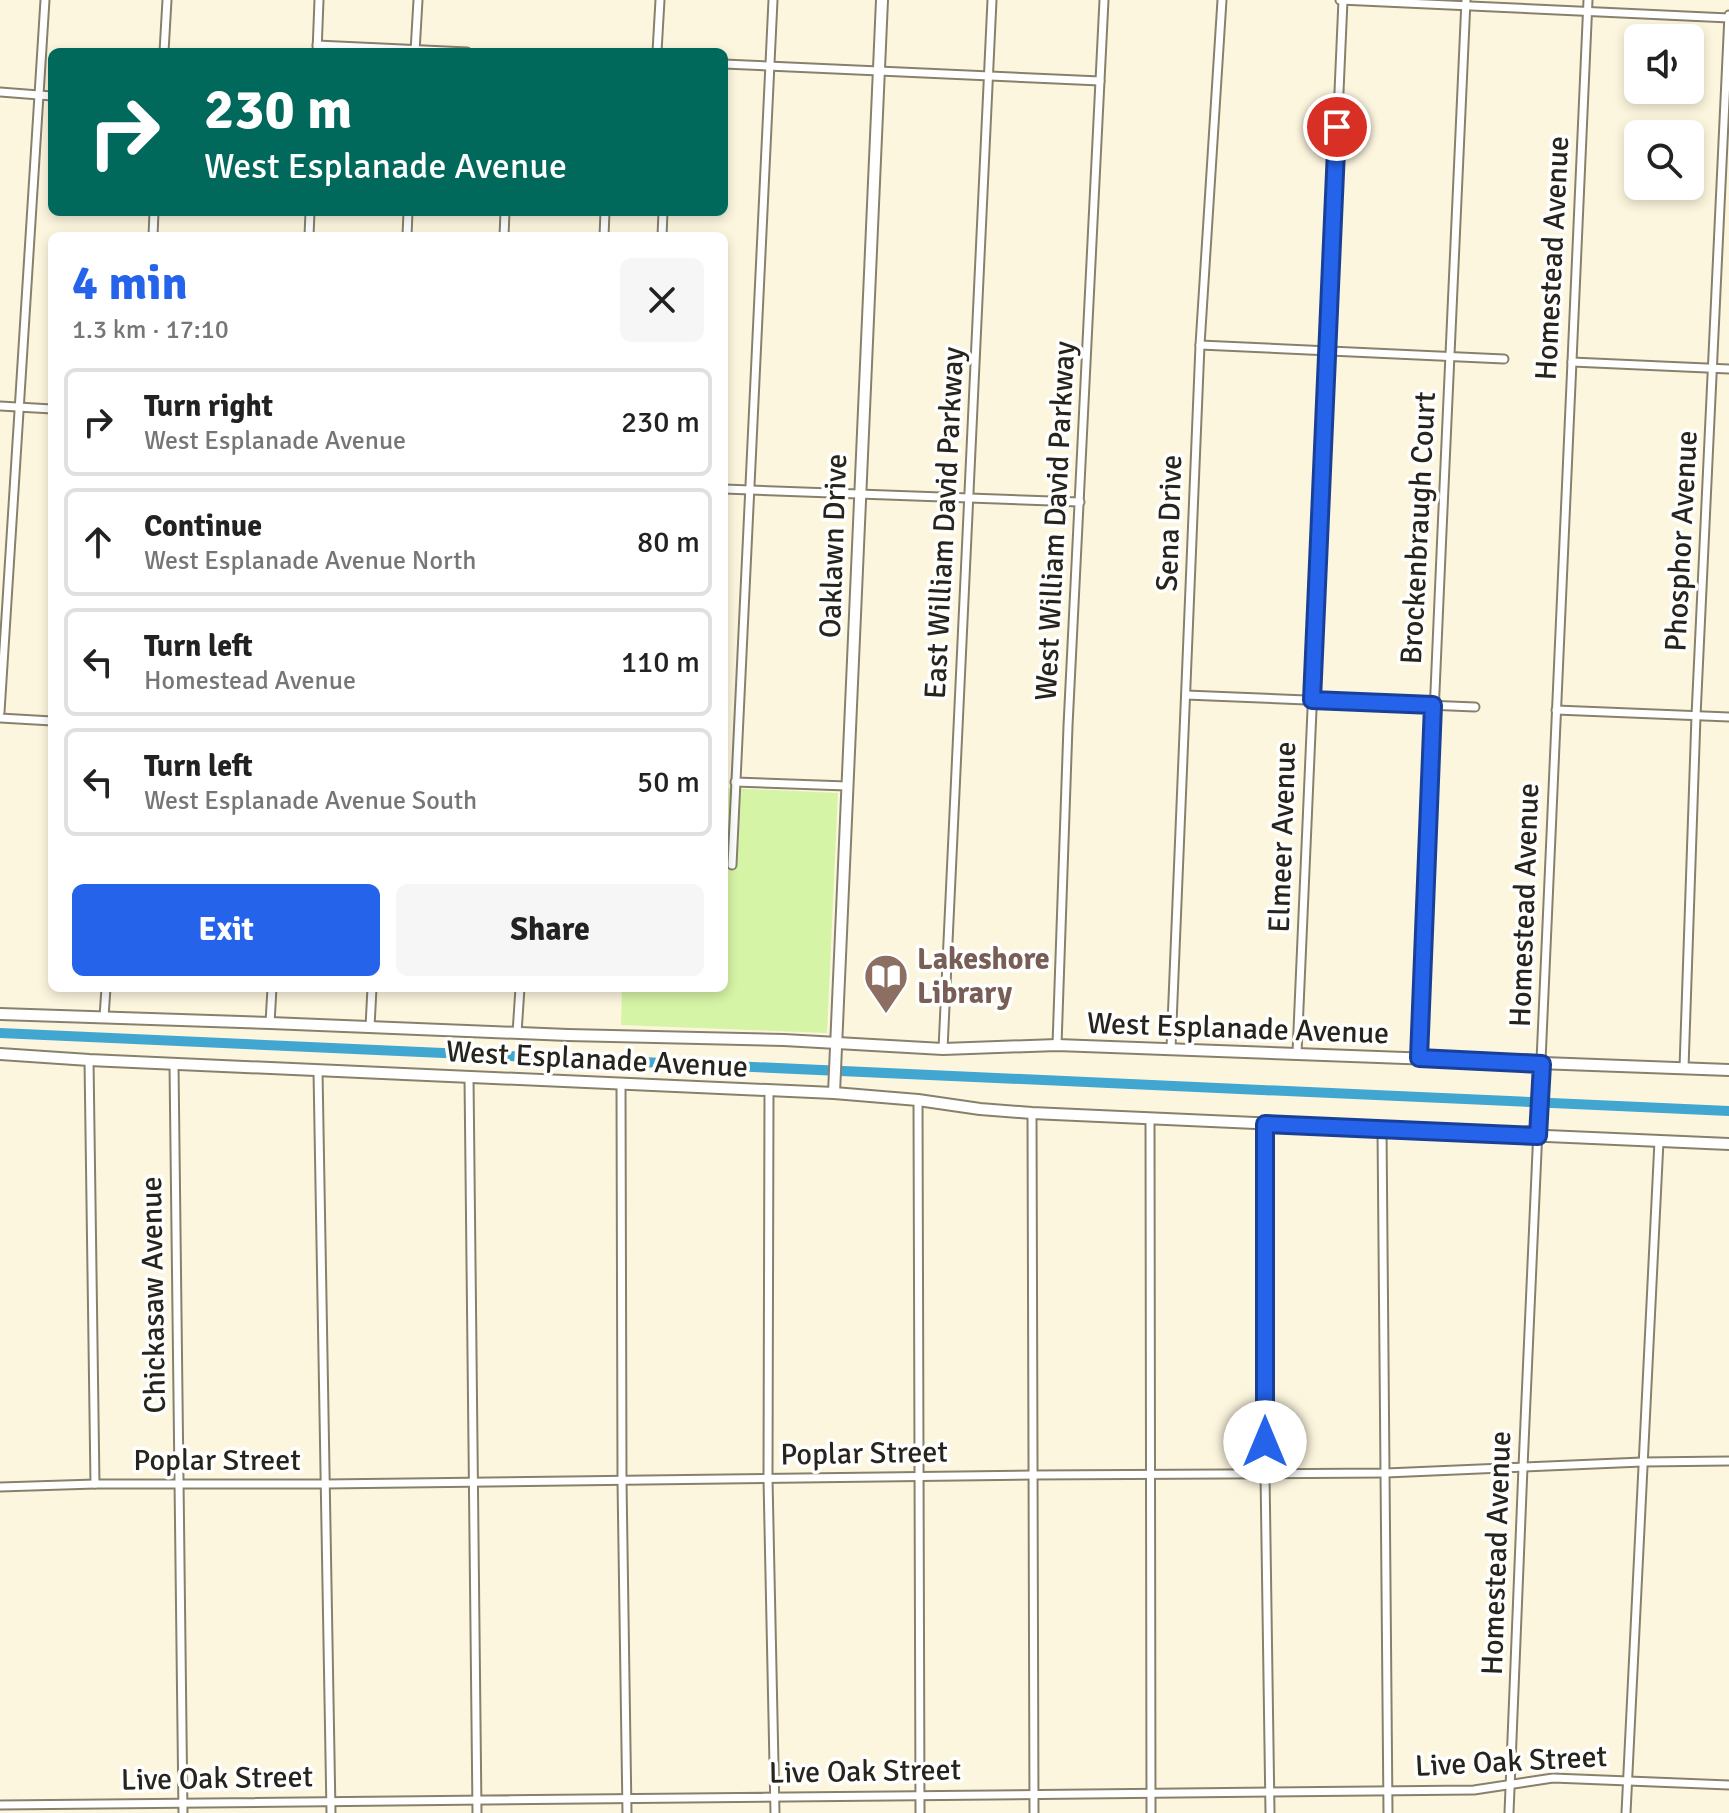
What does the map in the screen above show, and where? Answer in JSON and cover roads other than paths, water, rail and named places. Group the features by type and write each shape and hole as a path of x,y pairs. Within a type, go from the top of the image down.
{"main road":[{"name":"Oaklawn Drive","path":"834,1089 882,0"},
{"name":"West Esplanade Avenue","path":"0,1014 784,1040 835,1050 1057,1045 1729,1070"},
{"name":"West Esplanade Avenue","path":"0,1054 769,1091 834,1089 1032,1113 1729,1144"}],"street":[{"path":"45,0 0,715 48,721"},
{"path":"164,48 167,0"},
{"path":"317,48 319,0"},
{"path":"415,48 418,0"},
{"path":"657,48 660,0"},
{"path":"732,865 773,0"},
{"name":"East William David Parkway","path":"943,1049 992,0"},
{"name":"West William David Parkway","path":"1057,1045 1068,726 1104,0"},
{"name":"Sena Drive","path":"1171,1048 1200,345 1222,0"},
{"path":"1342,0 1466,3 1729,17"},
{"name":"Elmeer Avenue","path":"1297,1053 1342,0"},
{"name":"Homestead Avenue","path":"1509,1813 1588,0"},
{"name":"Brockenbraugh Court","path":"1419,1058 1466,3"},
{"name":"Phosphor Avenue","path":"1684,1068 1696,716 1729,17"},
{"path":"728,64 1100,81"},
{"path":"0,92 48,96"},
{"path":"1200,345 1504,359"},
{"path":"1572,362 1729,369"},
{"path":"0,406 48,409"},
{"path":"728,489 1080,502"},
{"path":"1186,695 1475,707"},
{"path":"1556,710 1729,717"},
{"path":"735,782 847,786"},
{"path":"104,1017 106,992"},
{"path":"270,1023 272,992"},
{"path":"370,1027 372,992"},
{"path":"517,1033 520,992"},
{"path":"89,1060 95,1484"},
{"name":"Chickasaw Avenue","path":"174,1064 183,1813"},
{"path":"318,1071 331,1813"},
{"path":"469,1077 477,1813"},
{"path":"621,1084 627,1813"},
{"path":"769,1091 768,1479 775,1813"},
{"path":"918,1100 920,1813"},
{"path":"1032,1113 1034,1813"},
{"path":"1150,1118 1151,1813"},
{"path":"1265,1124 1265,1474 1270,1813"},
{"path":"1382,1129 1388,1813"},
{"path":"1626,1813 1659,1141"},
{"name":"Poplar Street","path":"0,1487 1386,1473 1729,1461"},
{"name":"Live Oak Street","path":"0,1805 1474,1790 1553,1778 1729,1785"}],"waterway":[{"path":"0,1033 1729,1111"}],"place":[{"name":"Lakeshore Library","path":"886,1015"}]}
